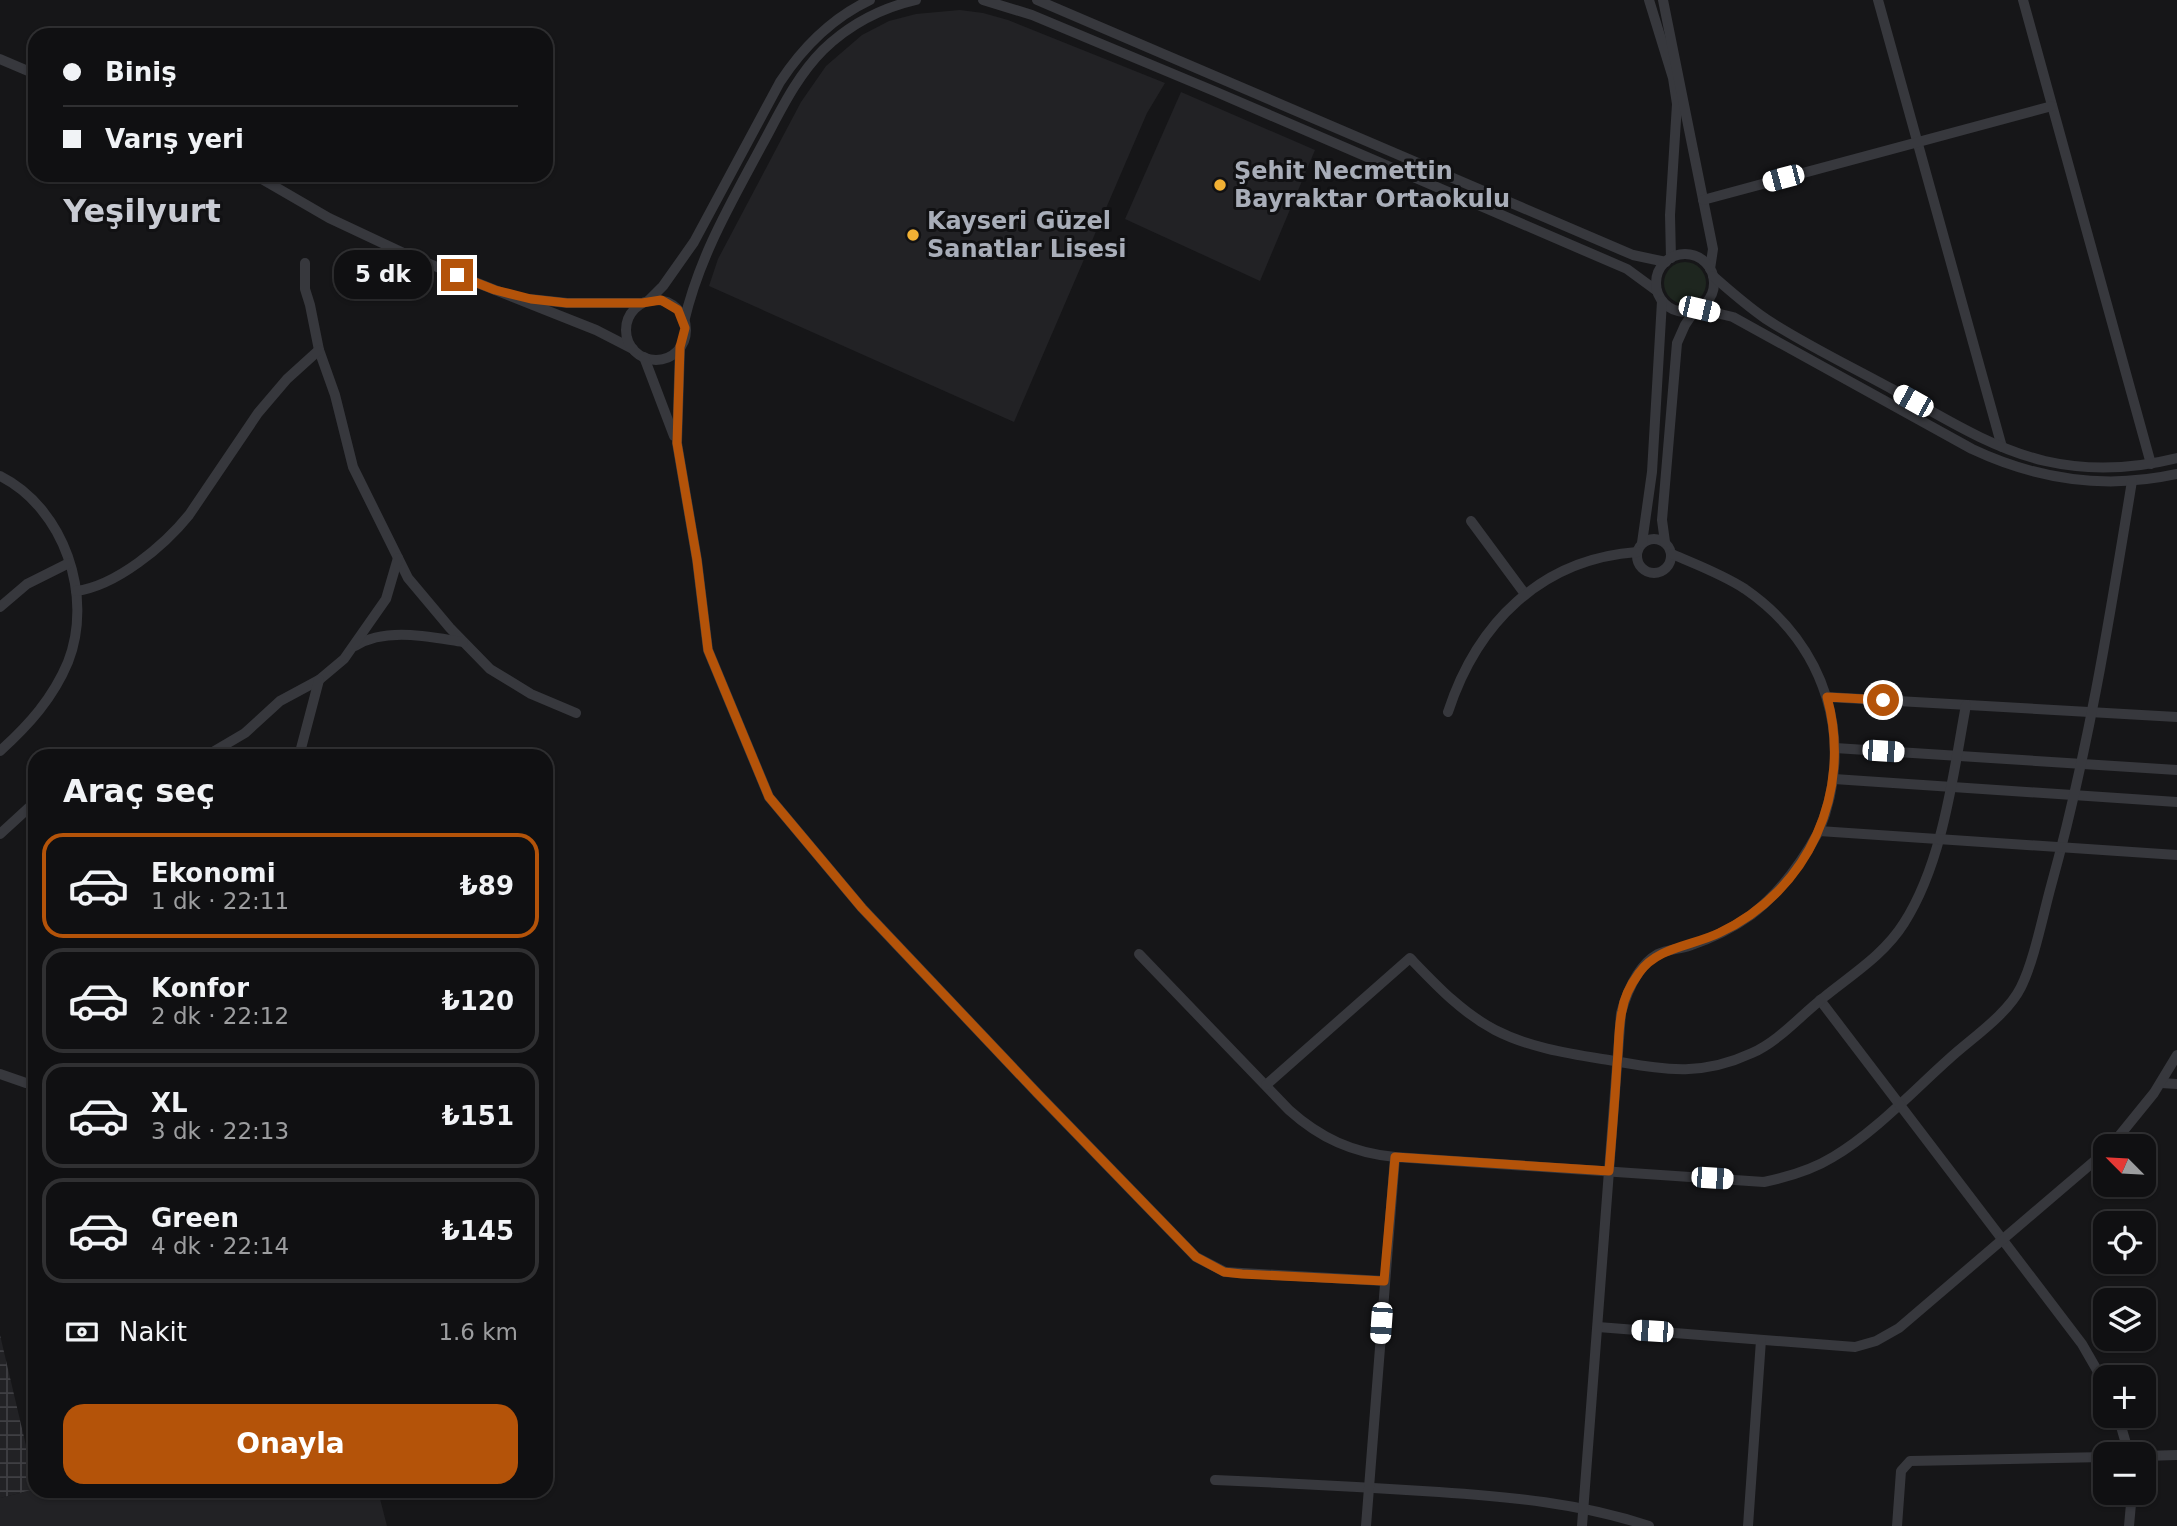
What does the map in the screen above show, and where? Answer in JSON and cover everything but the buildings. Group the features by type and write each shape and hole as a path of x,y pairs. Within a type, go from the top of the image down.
{"street":[{"path":"633,349 627,338 626,324 632,312 663,286 694,242 774,93 797,58 834,21 870,0"},
{"path":"677,443 680,347 685,335 684,321 696,276 714,234 788,98 823,50 857,23 882,11 916,0"},
{"path":"983,0 1032,15 1214,91 1627,270 1660,296 1668,307 1680,312 1697,310 1733,317 1992,459 2028,472 2093,482 2133,481 2177,474"},
{"path":"1037,0 1633,255 1668,260 1690,255 1702,260 1711,272 1751,309 1781,328 2002,447 2047,461 2079,467 2110,468 2177,458"},
{"path":"1649,0 1673,78 1677,104 1668,260 1658,272 1660,296 1652,472 1640,548 1640,566 1653,573 1667,568 1672,554"},
{"path":"1582,1526 1624,1003 1643,968 1660,953 1707,939 1751,915 1789,877 1819,831 1827,812 1834,779 1833,723 1827,697 1799,642 1772,611 1732,581 1672,554 1665,542 1662,520 1677,343 1685,325 1712,295 1713,249 1663,0"},
{"path":"1878,0 2002,447"},
{"path":"2023,0 2151,464"},
{"path":"0,59 28,71"},
{"path":"1703,200 2052,106"},
{"path":"267,182 329,218 412,257 596,330 644,357 677,443 697,560 708,650 769,797 862,908 1196,1257 1224,1272 1384,1281"},
{"path":"305,262 304,289 353,467 408,578 490,669 531,695 576,713"},
{"path":"495,290 549,302 661,300 673,306 684,321"},
{"path":"644,357 664,358 680,347"},
{"path":"76,592 109,582 174,533 195,507 258,413 287,379 319,350"},
{"path":"0,476 29,495 45,513 58,535 69,563 76,592 75,635 64,671 33,721 0,751"},
{"path":"1139,954 1303,1122 1330,1140 1359,1151 1395,1157 1763,1182 1808,1170 1856,1141 2005,1008 2019,992 2062,848 2074,795 2133,481"},
{"path":"1471,521 1525,594"},
{"path":"1448,712 1460,679 1477,648 1499,619 1525,594 1550,577 1578,564 1640,548 1656,538 1665,542"},
{"path":"217,749 245,733 281,701 335,668 386,598 398,557"},
{"path":"0,607 27,584 69,563"},
{"path":"351,649 365,641 388,636 464,643"},
{"path":"301,749 319,680"},
{"path":"1827,697 2177,717"},
{"path":"1266,1085 1410,958 1456,1004 1495,1030 1541,1048 1647,1068 1677,1070 1729,1062 1763,1048 1886,948 1896,936 1920,895 1938,840 1966,705"},
{"path":"1835,748 2177,770"},
{"path":"1834,779 2177,802"},
{"path":"0,834 28,808"},
{"path":"1819,831 2177,855"},
{"path":"1820,1000 2082,1344 2094,1365"},
{"path":"2121,1134 2161,1083 2177,1055"},
{"path":"0,1074 26,1083"},
{"path":"2161,1083 2177,1084"},
{"path":"1366,1526 1395,1157"},
{"path":"1598,1327 1855,1347 1876,1341 1899,1328 2093,1162"},
{"path":"1748,1526 1761,1340"},
{"path":"2156,1456 2177,1455"},
{"path":"1897,1526 1901,1471 1910,1461 2093,1457"},
{"path":"1214,1480 1370,1487 1527,1499 1584,1508 1649,1526"},
{"path":"2129,1526 2131,1505"}],"shaded area":[{"name":"Kayseri Güzel Sanatlar Lisesi","path":"960,10 1008,20 1165,83 1147,113 1014,422 709,286 718,259 801,102 826,66 862,35 889,21 916,14"},
{"name":"Şehit Necmettin Bayraktar Ortaokulu","path":"1181,92 1315,150 1260,281 1125,219"},
{"path":"1685,262 1700,268 1706,283 1700,298 1685,304 1670,298 1664,283 1670,268"},
{"path":"0,1335 28,1454 28,1491 0,1498"},
{"path":"28,1491 28,1498 380,1498 387,1526 0,1526 0,1498"}],"place":[{"name":"Şehit Necmettin Bayraktar Ortaokulu","path":"1220,185"},
{"name":"Kayseri Güzel Sanatlar Lisesi","path":"913,235"}],"district":[{"name":"Yeşilyurt","path":"142,211"}],"route":[{"path":"457,275 495,290 549,302 642,303 661,300 682,315 685,335 680,347 677,443 697,560 708,650 769,797 862,908 1038,1094 1196,1257 1224,1272 1384,1281 1395,1157 1609,1171 1621,1013 1632,984 1643,968 1660,953 1707,939 1737,924 1764,904 1781,886 1810,848 1827,812 1831,796 1835,755 1832,716 1827,697 1883,700"}]}
